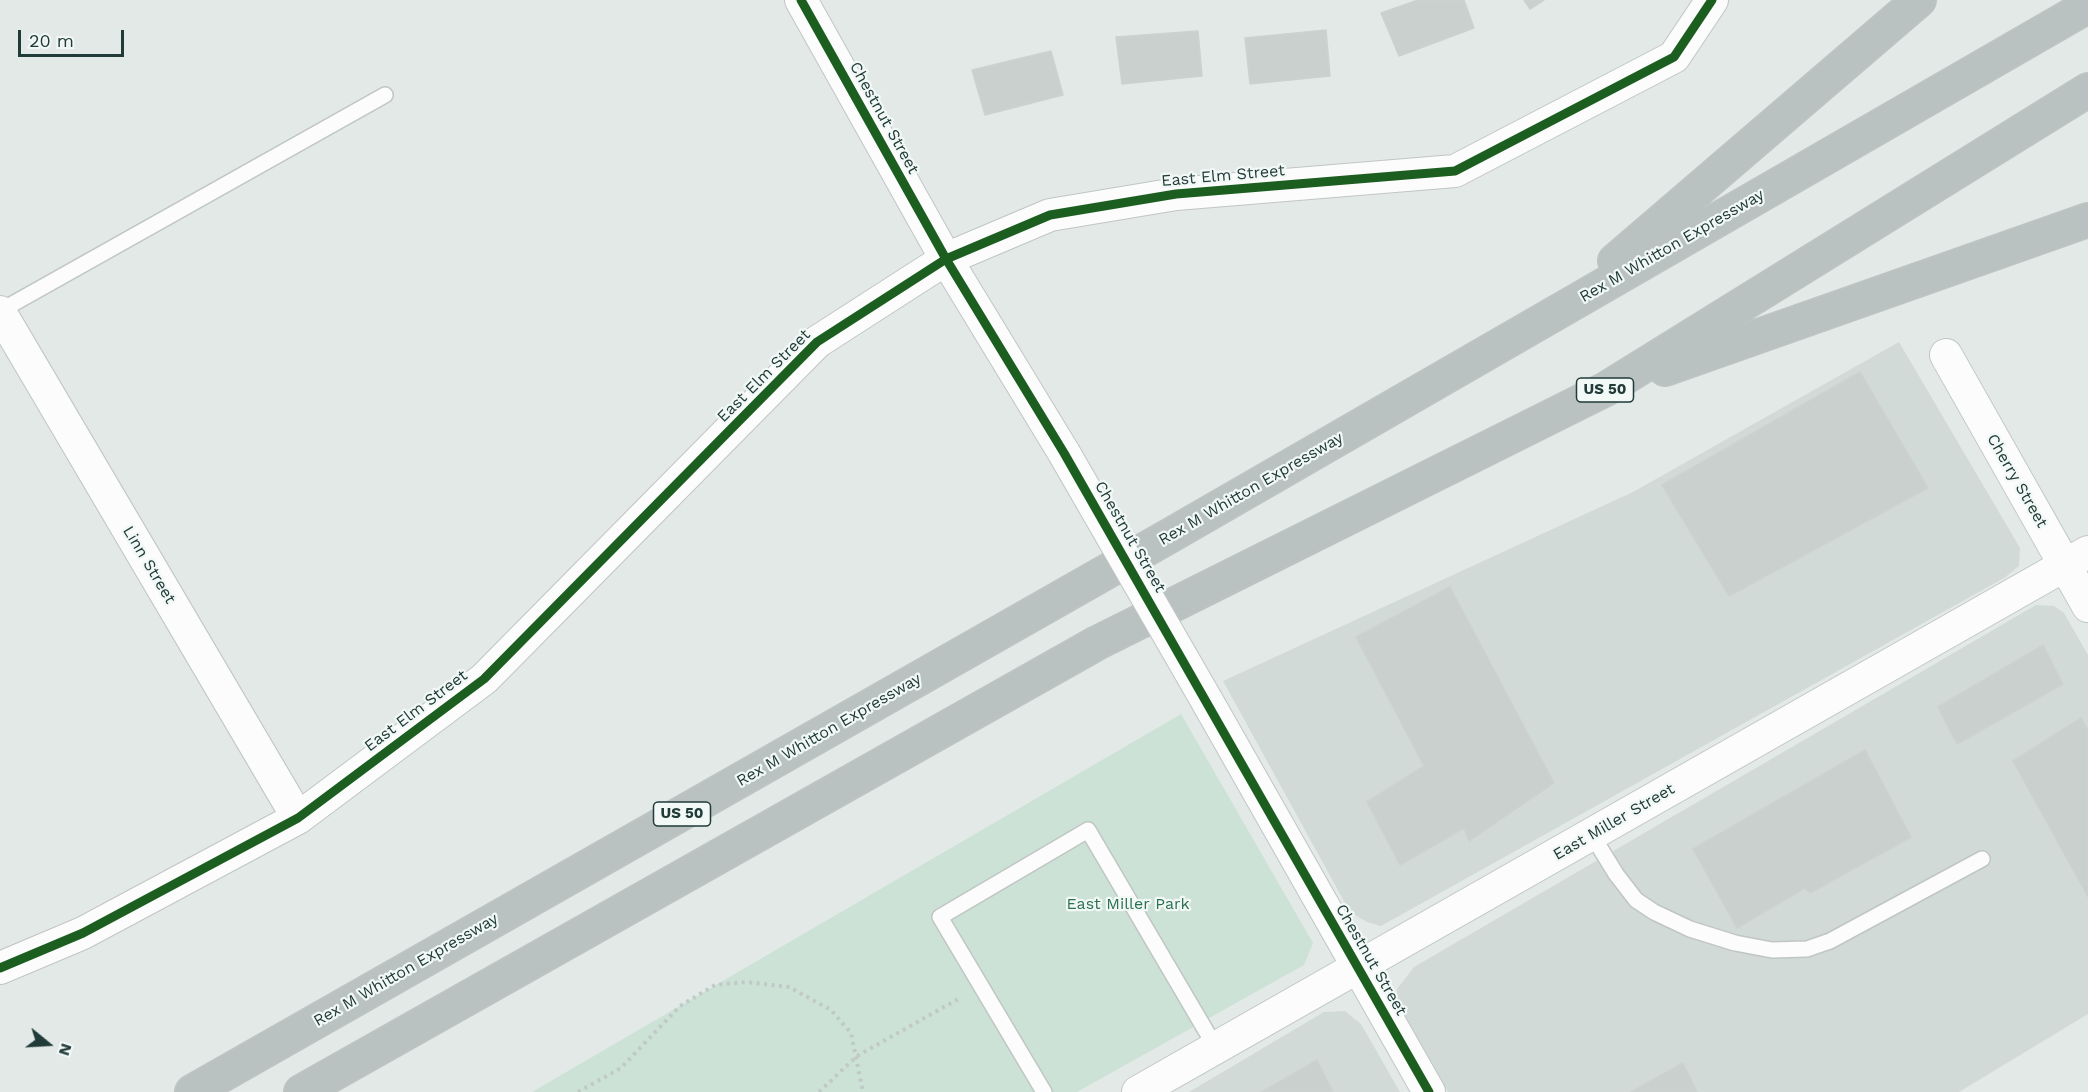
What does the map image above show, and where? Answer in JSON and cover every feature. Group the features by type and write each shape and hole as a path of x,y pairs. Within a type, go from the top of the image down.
{"highway":[{"path":"1554,314 1919,0"},
{"name":"Rex M Whitton Expressway","path":"177,1092 203,1086 1172,535 2088,6"},
{"name":"US 50","path":"301,1092 1097,643 1606,389 2088,90"},
{"path":"1606,389 2088,220"},
{"path":"316,1092 356,1061"}],"street":[{"name":"Chestnut Street","path":"801,0 946,259 1064,453 1429,1092"},
{"name":"East Elm Street","path":"0,968 83,933 298,818 484,679 818,342 946,259 1050,215 1176,194 1455,171 1674,57 1712,0"},
{"name":"Linn Street","path":"2,320 298,818"},
{"name":"Cherry Street","path":"1946,355 2076,558 2088,606"},
{"name":"East Miller Street","path":"1138,1092 2076,558"}],"lane":[{"path":"2,320 385,95"},
{"path":"1044,1092 940,917 1088,830 1216,1048"},
{"path":"1592,835 1616,874 1636,900 1654,912 1701,933 1735,943 1772,950 1807,949 1830,941 1982,859"}],"path":[{"path":"578,1092 621,1068 680,1006 715,985 746,982 789,987 831,1010 851,1033 863,1092"},
{"path":"819,1092 857,1056 981,986"}],"shaded area":[{"path":"1899,342 2020,548 2019,566 2004,578 1381,926 1367,922 1350,912 1223,681 1633,492"},
{"path":"2036,605 2054,606 2064,613 2088,655 2088,1014 1959,1092 1448,1092 1397,1004 1397,989 1414,967"},
{"path":"1345,1011 1361,1024 1400,1092 1189,1092 1324,1012"}],"green space":[{"name":"East Miller Park","path":"1181,714 1313,943 1304,965 1077,1092 532,1092"}],"building":[{"path":"1418,0 1464,0 1474,28 1399,56 1381,13"},
{"path":"1524,0 1544,0 1530,9"},
{"path":"1326,30 1330,76 1250,84 1245,38"},
{"path":"1198,31 1202,76 1122,84 1116,37"},
{"path":"1051,51 1063,95 985,115 972,70"},
{"path":"1860,372 1928,488 1729,596 1662,485"},
{"path":"1450,587 1554,783 1469,841 1464,828 1400,865 1367,802 1424,766 1356,637"},
{"path":"2043,645 2063,684 1957,744 1938,707"},
{"path":"2081,718 2088,730 2088,897 2013,761"},
{"path":"1865,750 1911,837 1810,893 1805,888 1737,928 1693,849"},
{"path":"1317,1060 1333,1092 1262,1092"},
{"path":"1683,1063 1697,1092 1631,1092"}],"cycle path":[{"path":"801,0 946,259 1064,453 1429,1092"},
{"path":"0,968 83,933 298,818 484,679 817,342 946,259 1050,215 1176,194 1455,171 1674,57 1712,0"}]}
